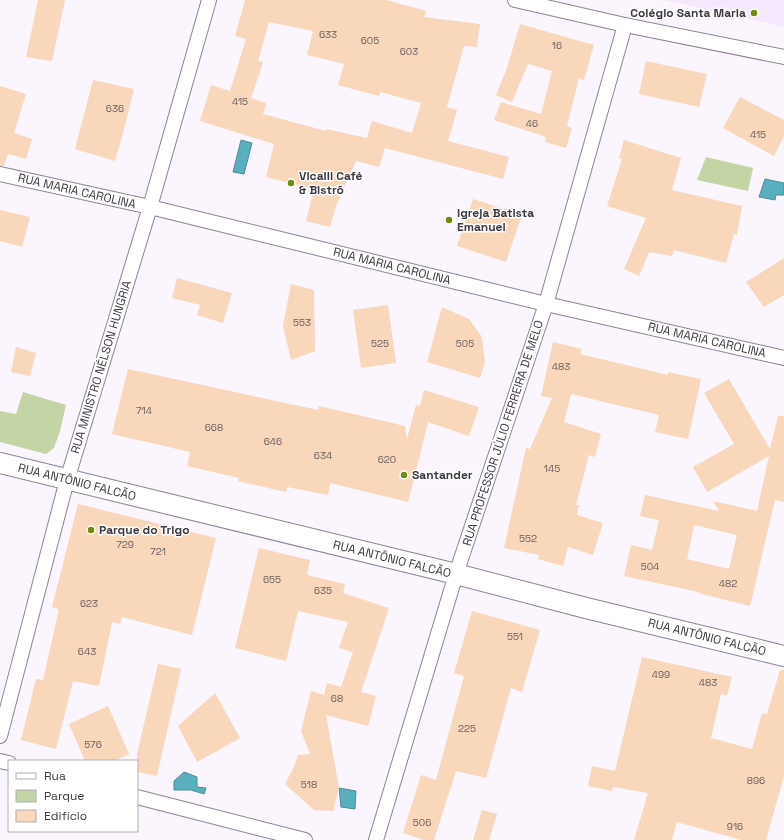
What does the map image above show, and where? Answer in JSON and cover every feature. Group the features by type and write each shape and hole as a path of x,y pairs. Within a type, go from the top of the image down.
{"main road":[{"name":"RUA ANTÔNIO FALCÃO","path":"0,463 456,574 784,656"}],"street":[{"name":"RUA MINISTRO NÉLSON HUNGRIA","path":"0,736 67,480 150,207 209,0"},
{"path":"515,0 625,26 784,57"},
{"name":"RUA PROFESSOR JÚLIO FERREIRA DE MELO","path":"376,840 456,574 546,304 625,26"},
{"name":"RUA MARIA CAROLINA","path":"0,174 150,207 546,304 784,358"},
{"path":"138,797 305,840"}],"shaded area":[{"name":"Colégio Santa Maria","path":"665,0 784,0 784,27"}],"green space":[{"path":"706,157 753,168 748,191 697,180"},
{"path":"23,392 66,405 60,431 54,448 46,454 0,442 0,411 16,414"}],"water":[{"path":"241,140 252,143 244,174 233,172"},
{"path":"765,179 784,183 784,195 776,195 775,200 759,197"},
{"path":"184,772 197,777 197,787 206,788 204,794 191,790 174,790 174,781"},
{"path":"339,788 356,791 355,809 341,807"}],"building":[{"path":"38,0 65,0 52,61 26,57"},
{"path":"245,0 387,0 426,11 424,17 480,24 477,47 464,46 447,107 457,110 448,141 509,157 503,179 385,148 379,167 356,161 337,203 330,227 306,221 314,189 266,177 274,144 200,121 211,85 230,91 246,39 235,36","holes":["269,22 313,31 307,55 344,64 338,85 379,96 380,92 421,103 412,133 372,121 367,138 326,129 326,131 263,114 266,103 251,98 263,62 258,61"]},
{"path":"520,24 594,45 584,80 579,78 567,126 572,128 566,148 545,142 546,137 494,120 501,102 541,114 552,71 528,64 512,102 496,95 507,68"},
{"path":"646,61 707,74 699,107 639,94"},
{"path":"93,80 134,89 115,161 75,149"},
{"path":"0,86 26,94 14,133 32,139 26,159 8,154 4,166 0,166"},
{"path":"740,97 784,120 784,136 774,156 723,128"},
{"path":"624,140 681,158 672,190 742,206 737,235 734,234 726,263 674,250 672,256 649,252 639,276 624,269 646,218 607,206 622,159 619,158"},
{"path":"473,199 522,215 506,262 457,246"},
{"path":"0,210 30,217 22,247 0,241"},
{"path":"784,258 784,295 764,307 746,282"},
{"path":"177,278 232,293 223,323 197,315 200,305 172,298"},
{"path":"291,284 314,290 315,351 291,360 283,326"},
{"path":"388,305 396,363 361,368 353,310"},
{"path":"442,307 469,319 482,337 485,362 480,378 427,362"},
{"path":"553,342 582,349 580,354 668,375 668,372 701,379 688,439 655,432 659,415 571,394 564,422 601,434 595,457 589,455 576,505 579,505 577,515 603,523 593,555 568,547 563,566 538,559 539,555 504,548 526,448 530,449 552,398 541,396"},
{"path":"16,347 36,353 30,376 11,372"},
{"path":"128,369 318,410 319,406 405,426 407,439 416,405 420,406 424,390 479,407 469,436 428,422 408,502 330,483 328,495 287,487 286,492 238,481 239,478 187,466 190,452 112,434"},
{"path":"729,379 770,449 778,416 784,416 784,502 775,500 750,606 698,593 699,592 624,576 631,545 652,550 659,520 640,516 645,495 719,511 713,501 757,511 769,456 707,492 693,467 734,444 704,393","holes":["694,525 737,535 729,569 687,559"]},
{"path":"78,504 216,538 192,635 122,617 120,624 112,622 99,686 73,681 56,749 21,740 36,679 43,680 59,609 52,607"},
{"path":"259,548 310,560 307,575 345,584 343,593 389,608 361,692 376,696 368,726 326,715 339,788 333,811 314,810 285,784 294,767 298,755 310,754 301,731 311,691 324,695 327,683 341,687 353,652 339,648 348,622 298,611 286,661 235,648"},
{"path":"472,611 540,630 522,692 511,688 486,778 456,771 434,840 424,840 403,833 421,775 436,780 464,676 454,673"},
{"path":"642,657 732,677 727,695 721,694 711,738 752,749 762,713 767,714 780,670 784,670 784,776 766,840 741,840 677,822 672,840 634,840 648,793 613,787 612,791 588,786 592,766 615,771"},
{"path":"158,664 181,669 157,776 138,772 137,754"},
{"path":"215,693 240,738 197,762 178,726"},
{"path":"108,706 129,754 116,760 85,760 69,724"},
{"path":"482,810 497,814 489,840 473,840"}],"place":[{"name":"Colégio Santa Maria","path":"754,13"},
{"name":"Vicalli Café & Bistrõ","path":"291,183"},
{"name":"Igreja Batista Emanuel","path":"449,220"},
{"name":"Santander","path":"404,475"},
{"name":"Parque do Trigo","path":"91,530"}]}
